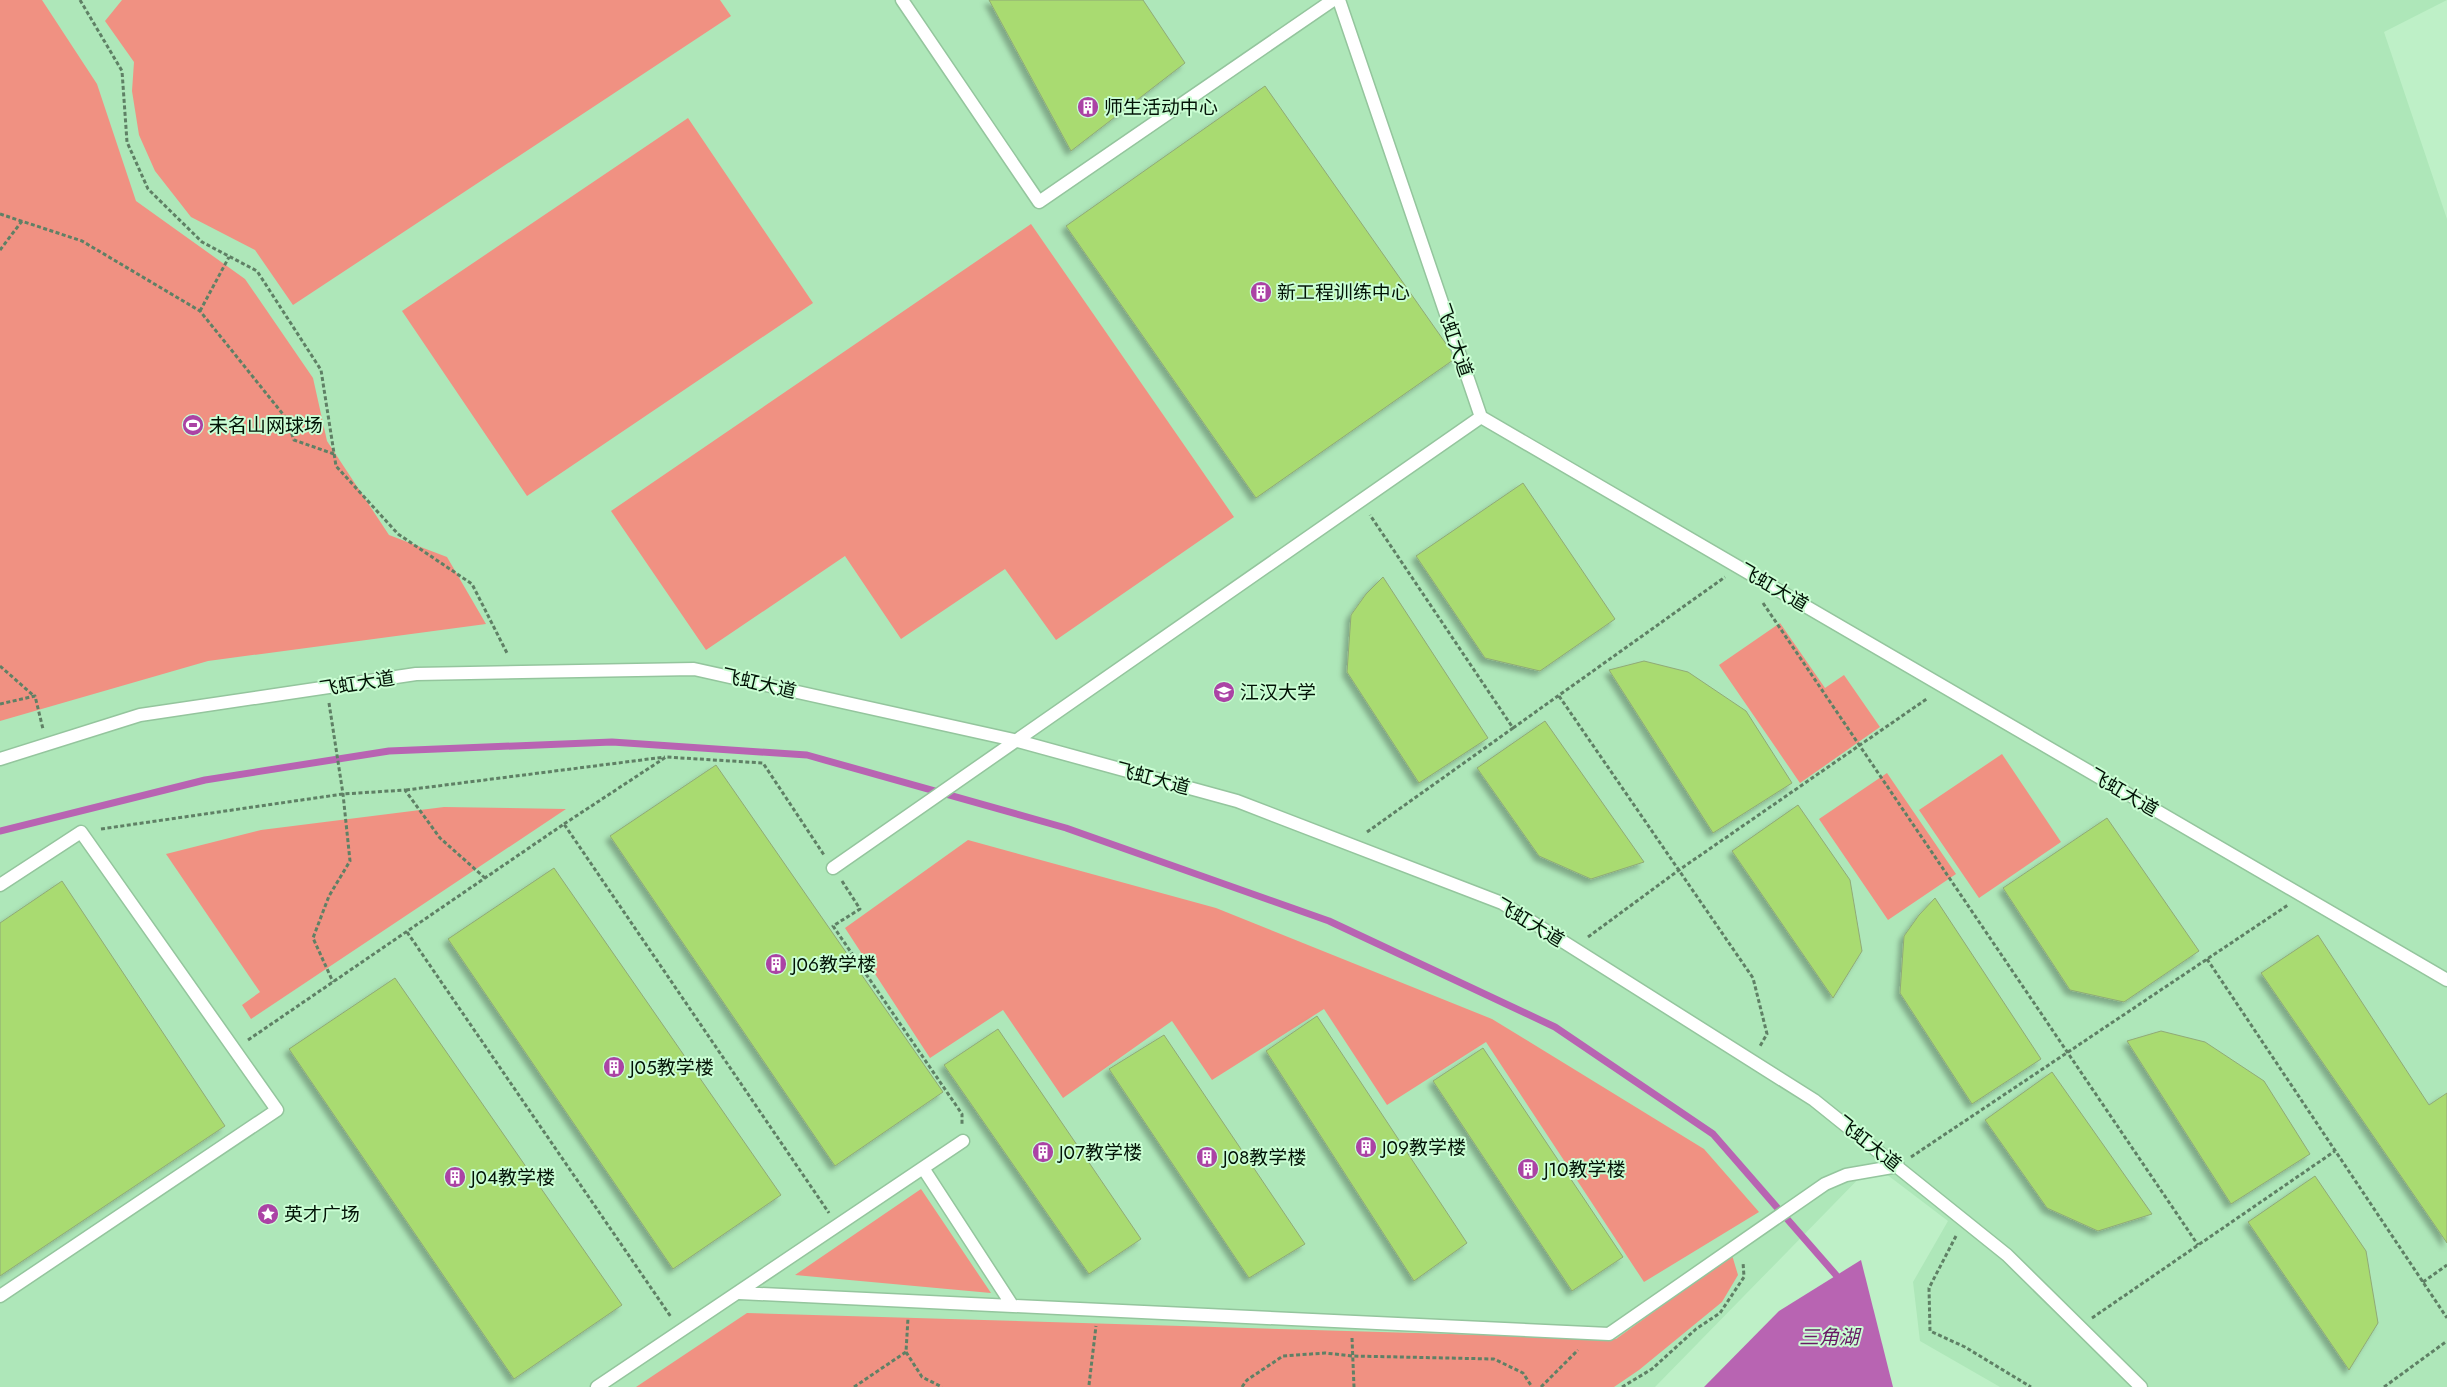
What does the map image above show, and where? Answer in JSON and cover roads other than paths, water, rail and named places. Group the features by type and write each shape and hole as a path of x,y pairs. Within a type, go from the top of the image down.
{"lane":[{"path":"902,0 1039,202 1333,0"},
{"name":"飞虹大道","path":"1339,0 1481,417 2447,980"},
{"path":"833,868 1014,740 1481,417"},
{"name":"飞虹大道","path":"0,759 140,715 416,674 694,669 1014,740 1237,801 1502,903 1814,1100 2007,1255 2141,1387"},
{"path":"0,885 81,832 278,1110 0,1296"},
{"path":"597,1387 963,1141"},
{"path":"739,1293 1609,1334 1825,1184 1846,1175 1898,1166"},
{"path":"923,1168 1012,1305"}],"water":[{"name":"三角湖","path":"1861,1260 1893,1387 1704,1387 1779,1311"}],"waterway":[{"path":"0,831 205,780 389,751 612,742 807,755 1066,828 1329,921 1555,1027 1713,1134 1836,1275"}],"place":[{"name":"师生活动中心","path":"1088,107"},
{"name":"新工程训练中心","path":"1261,292"},
{"name":"未名山网球场","path":"193,425"},
{"name":"江汉大学","path":"1224,692"},
{"name":"J06教学楼","path":"776,964"},
{"name":"J05教学楼","path":"614,1067"},
{"name":"J09教学楼","path":"1366,1147"},
{"name":"J07教学楼","path":"1043,1152"},
{"name":"J08教学楼","path":"1207,1157"},
{"name":"J10教学楼","path":"1528,1169"},
{"name":"J04教学楼","path":"455,1177"},
{"name":"英才广场","path":"268,1214"}]}
